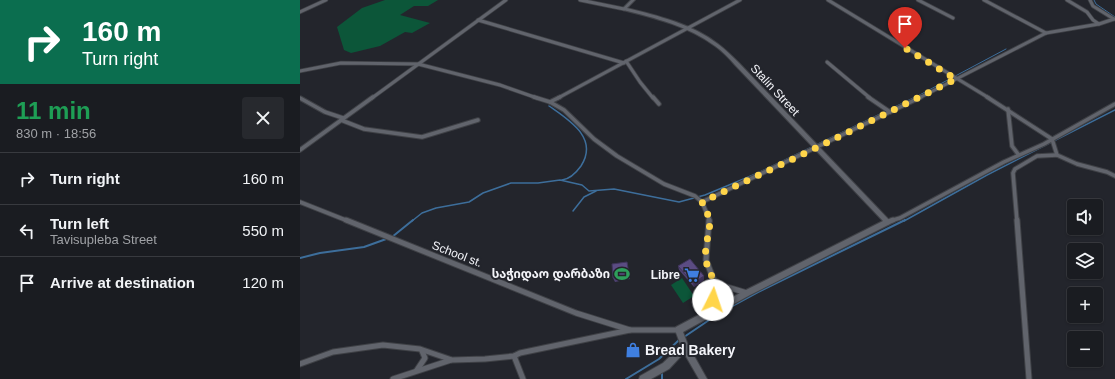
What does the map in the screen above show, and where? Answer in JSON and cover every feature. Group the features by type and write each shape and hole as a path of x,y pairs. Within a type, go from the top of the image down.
{"street":[{"path":"300,12 326,0"},
{"path":"300,150 506,0"},
{"path":"580,0 624,9 633,0"},
{"path":"732,0 738,1"},
{"path":"828,0 1008,110 1052,139 1057,155"},
{"path":"918,0 953,18"},
{"path":"984,0 1046,33"},
{"path":"1067,0 1087,12 1093,20 1099,24"},
{"path":"1090,0 1093,6 1114,20"},
{"path":"550,102 738,1"},
{"name":"Stalin Street","path":"624,9 659,17 688,29 715,43 888,222"},
{"path":"478,20 625,62 659,104"},
{"path":"702,202 890,112 1046,33 1114,20"},
{"path":"827,62 862,92 890,112"},
{"path":"300,72 341,63 418,64 500,85 550,102 564,110 594,139 617,156 664,184 695,196 702,202 710,222 706,260 716,286 713,300 701,317"},
{"path":"300,98 364,130 422,137 478,120"},
{"path":"393,379 452,360 514,356 520,353 630,330 679,330 747,292 888,222 900,218 1018,154 1052,139 1115,104"},
{"path":"1008,110 1012,146 1018,154"},
{"path":"1029,379 1013,173 1015,169 1037,156 1057,155 1077,164 1107,172 1115,176"},
{"name":"School st.","path":"300,202 576,313 630,330"},
{"path":"714,280 724,286 747,292"},
{"path":"679,330 685,347 703,379"},
{"path":"300,364 333,352 371,346 392,345 420,349 452,360"},
{"path":"643,379 666,366 685,347"},
{"path":"415,372 426,358 420,349"},
{"path":"514,356 522,379"}],"green space":[{"path":"385,0 438,0 428,6 414,6 400,15 430,23 412,33 405,32 380,46 351,53 344,50 337,27 362,8"},
{"path":"682,278 694,296 683,303 671,285"}],"building":[{"name":"Libre","path":"690,259 704,276 693,283 678,266"},
{"path":"627,262 629,275 613,278 612,264"}],"waterway":[{"path":"1094,0 1096,4 1115,17"},
{"path":"915,98 1006,49"},
{"path":"412,221 422,213 436,208 469,202 483,193 511,183 538,183 560,180 582,185 589,191 614,189 679,202 705,195 758,173 915,98"},
{"path":"549,106 573,124 584,138 586,147 586,156 581,166 573,175 562,180"},
{"path":"904,221 987,175 1115,110"},
{"path":"573,211 584,197 596,191"},
{"path":"392,237 413,220"},
{"path":"684,337 721,312 758,292 905,220"},
{"path":"300,258 320,253 364,247 389,238"},
{"path":"626,379 659,359 679,340"},
{"path":"662,371 662,379"}],"place":[{"name":"საჭიდაო დარბაზი","path":"622,274"},
{"name":"Libre","path":"692,275"},
{"name":"Bread Bakery","path":"633,350"}],"route":[{"path":"713,300 716,286 706,260 710,222 702,202 742,184 956,79 905,48"}]}
